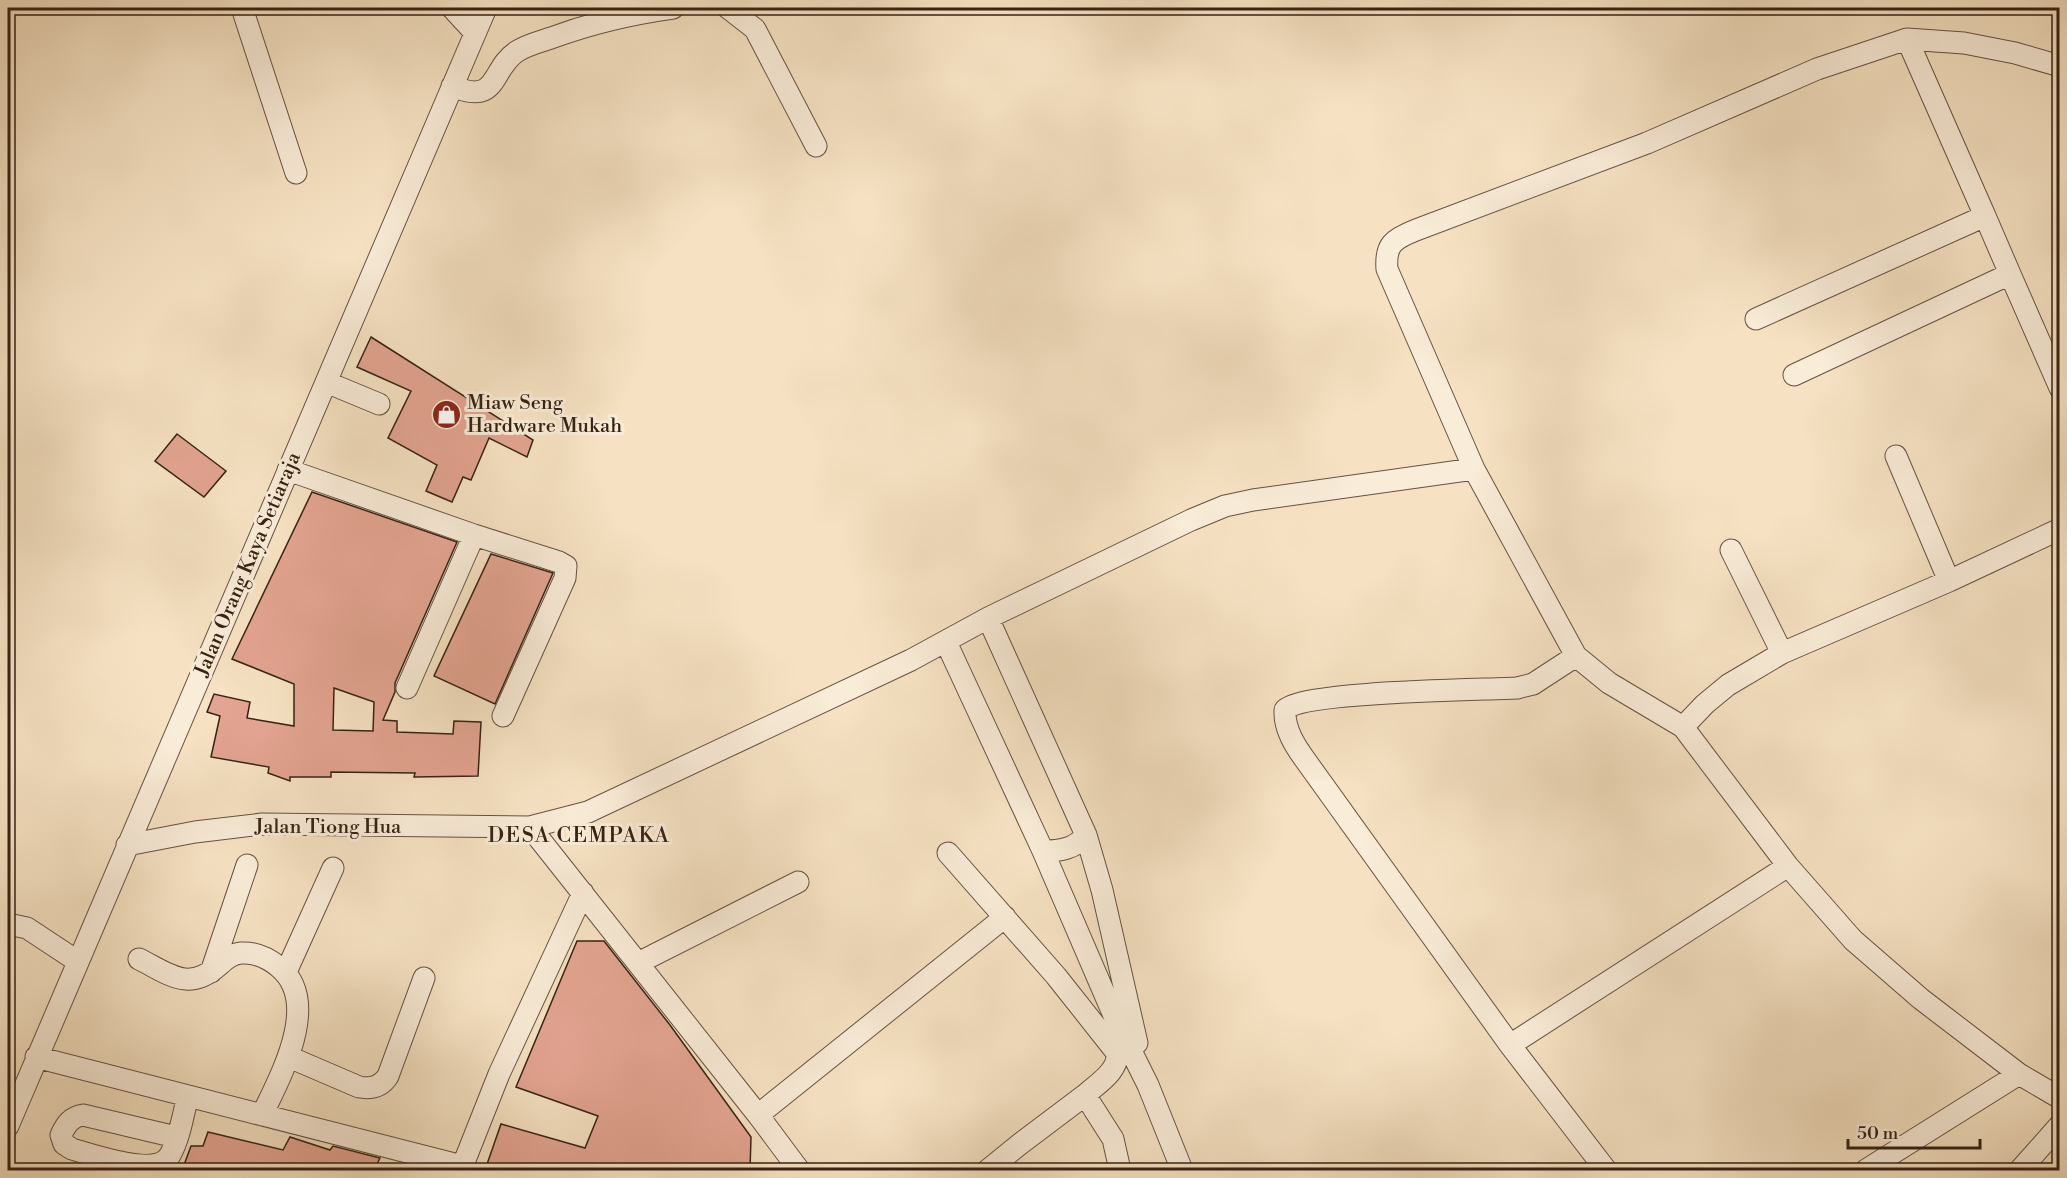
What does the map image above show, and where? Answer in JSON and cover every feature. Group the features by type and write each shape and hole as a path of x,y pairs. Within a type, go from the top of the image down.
{"street":[{"path":"242,8 296,173"},
{"path":"452,8 475,33"},
{"name":"Jalan Orang Kaya Setiaraja","path":"8,1126 486,8"},
{"path":"452,86 471,92 487,88 496,81 507,60 529,45 633,11 673,8"},
{"path":"728,8 755,29 816,146"},
{"path":"2060,66 2015,53 1964,43 1907,39 1817,69 1647,143 1416,230 1393,242 1386,252 1387,270 1474,469 1576,657 1609,683 1683,726 1788,866 1853,940 1921,999 2019,1074 2060,1098"},
{"path":"1907,39 2060,388"},
{"path":"1756,319 1985,216"},
{"path":"1794,375 2010,274"},
{"path":"326,382 379,404"},
{"path":"1896,456 1949,581"},
{"name":"Jalan Tiong Hua","path":"127,845 195,832 262,824 530,827 569,818 588,812 867,681 946,642 988,618 1191,520 1225,507 1283,495 1474,469"},
{"path":"288,470 566,566 567,571 503,716"},
{"path":"1683,726 1728,685 1782,653 1949,581 2060,529"},
{"path":"407,688 474,535"},
{"path":"1731,550 1782,653"},
{"path":"988,618 1086,835 1102,890 1129,1013 1148,1085"},
{"path":"946,642 1043,851 1118,1025 1148,1085 1182,1170"},
{"path":"1576,657 1533,684 1517,688 1333,698 1293,704 1285,710 1286,725 1298,749 1510,1045 1606,1170"},
{"path":"530,827 799,1170"},
{"path":"1043,851 1069,848 1086,835"},
{"path":"948,853 1056,976 1117,1053 1116,1064 1112,1070 1085,1095 988,1170"},
{"path":"211,972 247,865"},
{"path":"1510,1045 1788,866"},
{"path":"286,972 333,868"},
{"path":"638,963 798,882"},
{"path":"36,1057 462,1168 499,1074 583,893"},
{"path":"758,1115 1005,917"},
{"path":"8,924 27,928 77,961"},
{"path":"139,959 185,980 202,978 230,956 239,953 252,953 270,959 286,972 293,985 298,1015 289,1057 262,1115"},
{"path":"289,1057 359,1087 377,1086 388,1076 424,978"},
{"path":"1866,1170 2019,1074"},
{"path":"1085,1095 1113,1139 1120,1170"},
{"path":"176,1137 83,1115 69,1121 62,1135 64,1144 72,1149 137,1167 153,1166 167,1159 171,1154 176,1137 188,1096"},
{"path":"2020,1170 2060,1125"}],"building":[{"name":"Miaw Seng Hardware Mukah","path":"371,337 533,440 527,457 489,438 471,480 463,477 452,502 426,491 437,465 388,438 411,391 357,367"},
{"path":"177,434 226,471 204,497 155,461"},
{"path":"312,492 457,542 395,683 395,692 383,720 397,721 397,732 453,734 454,721 481,722 478,776 414,777 415,773 331,772 331,777 290,777 290,781 268,773 269,767 211,757 220,716 207,712 214,694 250,702 247,718 294,726 294,684 232,659","holes":["334,688 374,702 373,731 333,730"]},
{"path":"491,554 553,573 495,704 434,676"},
{"path":"577,941 604,941 670,1025 751,1137 750,1170 485,1170 501,1124 585,1148 598,1116 516,1087"},
{"path":"208,1132 283,1150 290,1137 330,1150 333,1146 380,1158 374,1170 199,1170 200,1168 184,1165 191,1146 203,1146"}],"place":[{"name":"Miaw Seng Hardware Mukah","path":"446,414"}],"district":[{"name":"DESA CEMPAKA","path":"579,835"}]}
